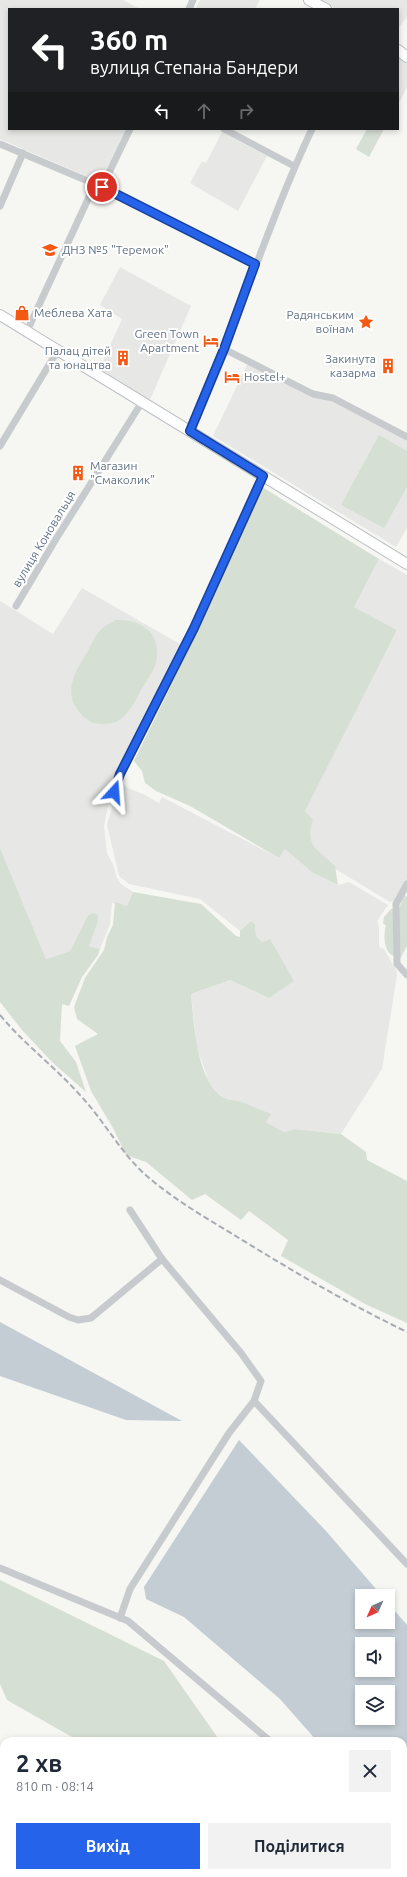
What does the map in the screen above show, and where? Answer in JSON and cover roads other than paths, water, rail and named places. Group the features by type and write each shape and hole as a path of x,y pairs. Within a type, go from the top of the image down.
{"street":[{"path":"309,0 324,8"},
{"path":"399,51 407,57"},
{"path":"27,331 98,185 129,130"},
{"path":"226,130 294,166"},
{"path":"190,431 224,349 255,264 294,166 312,130"},
{"path":"0,144 98,185 255,264"},
{"path":"0,206 23,153"},
{"path":"0,315 407,564"},
{"path":"224,349 313,394 333,398 407,437"},
{"path":"0,446 58,350"},
{"name":"вулиця Коновальця","path":"16,606 142,402"},
{"path":"114,792 120,774 194,628 263,476"},
{"path":"407,884 396,904 397,964 407,975"},
{"path":"120,1618 130,1589 229,1433 254,1401 262,1381 241,1353 162,1259 130,1210"},
{"path":"0,1280 47,1306 78,1320 91,1318 162,1259"},
{"path":"254,1401 407,1564"},
{"path":"0,1568 120,1618 134,1626 265,1737"}],"railway":[{"path":"0,1015 9,1026 79,1094 97,1115 129,1158 159,1186 192,1209 280,1263 343,1299 407,1332"}],"place":[{"name":"ДНЗ №5 \"Теремок\"","path":"50,250"},
{"name":"Меблева Хата","path":"22,313"},
{"name":"Радянським воїнам","path":"366,322"},
{"name":"Green Town Apartment","path":"211,341"},
{"name":"Палац дітей та юнацтва","path":"123,358"},
{"name":"Закинута казарма","path":"388,366"},
{"name":"Hostel+","path":"232,377"},
{"name":"Магазин \"Смаколик\"","path":"78,473"}]}
